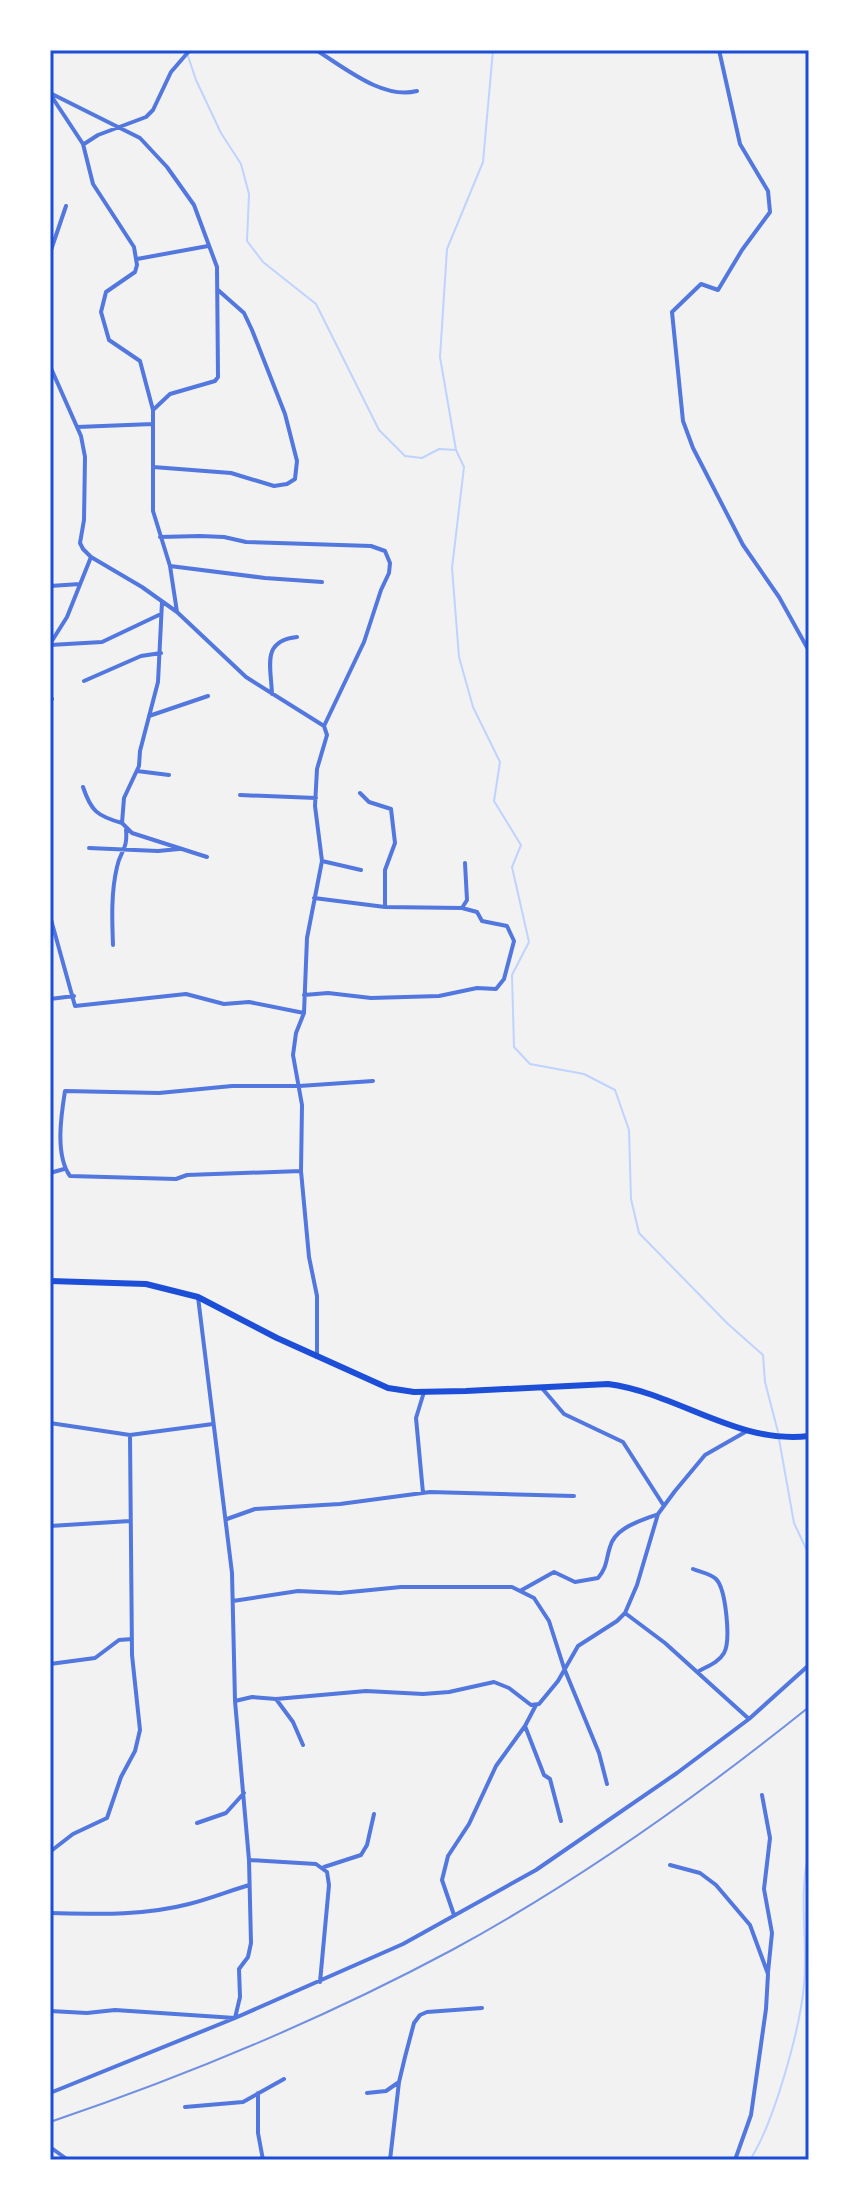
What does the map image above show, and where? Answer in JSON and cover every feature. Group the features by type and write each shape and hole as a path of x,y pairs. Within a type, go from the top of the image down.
{"main road":[{"path":"50,1281 146,1284 198,1297 317,1357 388,1388 424,1392 608,1384 631,1387 749,1430 791,1438 809,1436"}],"street":[{"path":"83,144 146,117 153,110 171,72 190,50"},
{"path":"316,50 387,91 405,94 417,91"},
{"path":"719,50 740,144 768,191 770,212 718,290 701,284 672,312 683,421 708,479 743,545 779,597 809,651"},
{"path":"50,94 140,138 167,167 194,205 217,267 217,380 170,394 153,410"},
{"path":"50,94 83,144 93,184 134,247 137,259 135,272 106,292 101,312 109,340 140,361 153,410 151,499 170,566 177,612"},
{"path":"50,253 66,206"},
{"path":"137,259 208,246"},
{"path":"153,467 231,473 274,486 295,479 297,461 285,414 252,330 244,313 218,290"},
{"path":"50,366 77,427 85,457 84,520 80,543 91,557 177,612 246,677 324,726 327,735 317,769 316,798 322,861 307,938 304,1013 296,1033 293,1055 302,1105 301,1171 309,1257 317,1296 317,1357"},
{"path":"77,427 153,424"},
{"path":"160,537 200,536 261,543 371,546 385,551 390,563 389,573 364,642 324,726"},
{"path":"50,644 67,617 91,557"},
{"path":"170,566 322,582"},
{"path":"50,586 80,584"},
{"path":"113,945 112,914 117,864 126,850 126,830 122,823 124,798 137,771 158,682 162,602"},
{"path":"50,644 102,642 161,614"},
{"path":"272,694 270,655 274,644 281,639 297,637"},
{"path":"84,681 141,656 161,653"},
{"path":"149,716 208,696"},
{"path":"137,771 169,775"},
{"path":"83,787 89,805 97,814 122,823"},
{"path":"360,793 369,802 391,809 395,843 385,870 385,907"},
{"path":"240,795 316,798"},
{"path":"126,830 207,857"},
{"path":"89,848 158,851 181,848"},
{"path":"322,861 361,870"},
{"path":"462,908 467,900 465,863"},
{"path":"304,995 328,993 371,998 439,996 477,988 496,989 504,979 514,941 507,926 482,921 477,912 462,908 385,907 314,898"},
{"path":"50,916 75,1006 168,993 186,994 224,1004 249,1002 304,1013"},
{"path":"50,999 74,996"},
{"path":"301,1171 187,1175 176,1179 70,1176 64,1169 62,1112 65,1091 159,1093 232,1086 373,1081"},
{"path":"50,1173 64,1169"},
{"path":"198,1297 227,1519 235,1701 249,1860 251,1943 248,1957 239,1969 240,1997 235,2018"},
{"path":"540,1386 564,1414 623,1442 664,1506"},
{"path":"423,1493 416,1418 424,1392"},
{"path":"50,1423 130,1435 213,1424"},
{"path":"454,1915 442,1880 448,1856 469,1824 496,1766 536,1705 547,1696 572,1653 625,1613 637,1585 658,1514 664,1506 705,1455 749,1430"},
{"path":"51,1851 73,1834 107,1818 121,1777 135,1751 140,1730 132,1639 130,1435"},
{"path":"227,1519 255,1509 340,1504 423,1493 574,1496"},
{"path":"520,1591 554,1572 575,1582 598,1578 606,1567 611,1542 618,1533 658,1514"},
{"path":"50,1526 130,1521"},
{"path":"50,1566 50,1623"},
{"path":"693,1569 716,1579 729,1639 720,1659 698,1672"},
{"path":"233,1601 298,1591 340,1593 401,1587 505,1585 520,1591 534,1598 549,1621 564,1668 599,1753 607,1784"},
{"path":"625,1613 698,1672 749,1719"},
{"path":"50,1664 95,1658 119,1640 132,1639"},
{"path":"50,2093 235,2018 403,1944 536,1870 677,1773 749,1719 809,1665"},
{"path":"235,1701 252,1697 276,1699 366,1691 423,1694 494,1682 501,1683 536,1705"},
{"path":"276,1699 293,1722 303,1745"},
{"path":"525,1726 544,1775 550,1779 561,1821"},
{"path":"197,1823 226,1813 244,1793"},
{"path":"735,2160 752,2109 766,2009 772,1933 764,1889 770,1838 762,1795"},
{"path":"249,1860 305,1862 324,1867 361,1855 367,1845 374,1814"},
{"path":"50,1819 50,1875"},
{"path":"670,1865 700,1873 716,1885 750,1925 768,1974"},
{"path":"320,1982 329,1885 324,1867"},
{"path":"50,1913 110,1915 145,1912 187,1905 249,1885"},
{"path":"390,2160 399,2082 414,2023 427,2012 482,2008"},
{"path":"50,2011 87,2013 115,2010 235,2018"},
{"path":"185,2107 243,2102 284,2079"},
{"path":"367,2093 386,2091 399,2082"},
{"path":"258,2093 258,2133 263,2160"},
{"path":"50,2147 68,2160"}],"waterway":[{"path":"186,50 196,80 221,133 241,164 249,194 247,241 263,262 316,304 379,430 405,456 422,458 439,449 456,450 464,467 452,568 459,657 473,707 500,762 494,801 521,845 512,867 529,942 512,975 514,1047 530,1064 584,1074 615,1090 629,1130 631,1199 639,1233 728,1324 763,1355 765,1382 778,1432"},
{"path":"456,450 440,357 447,249 483,162 493,50"},
{"path":"779,1439 794,1523 809,1555"},
{"path":"750,2160 777,2100 802,2004 804,1885 809,1851"}],"railway":[{"path":"50,2122 255,2044 452,1950 591,1867 724,1773 809,1707"}]}
